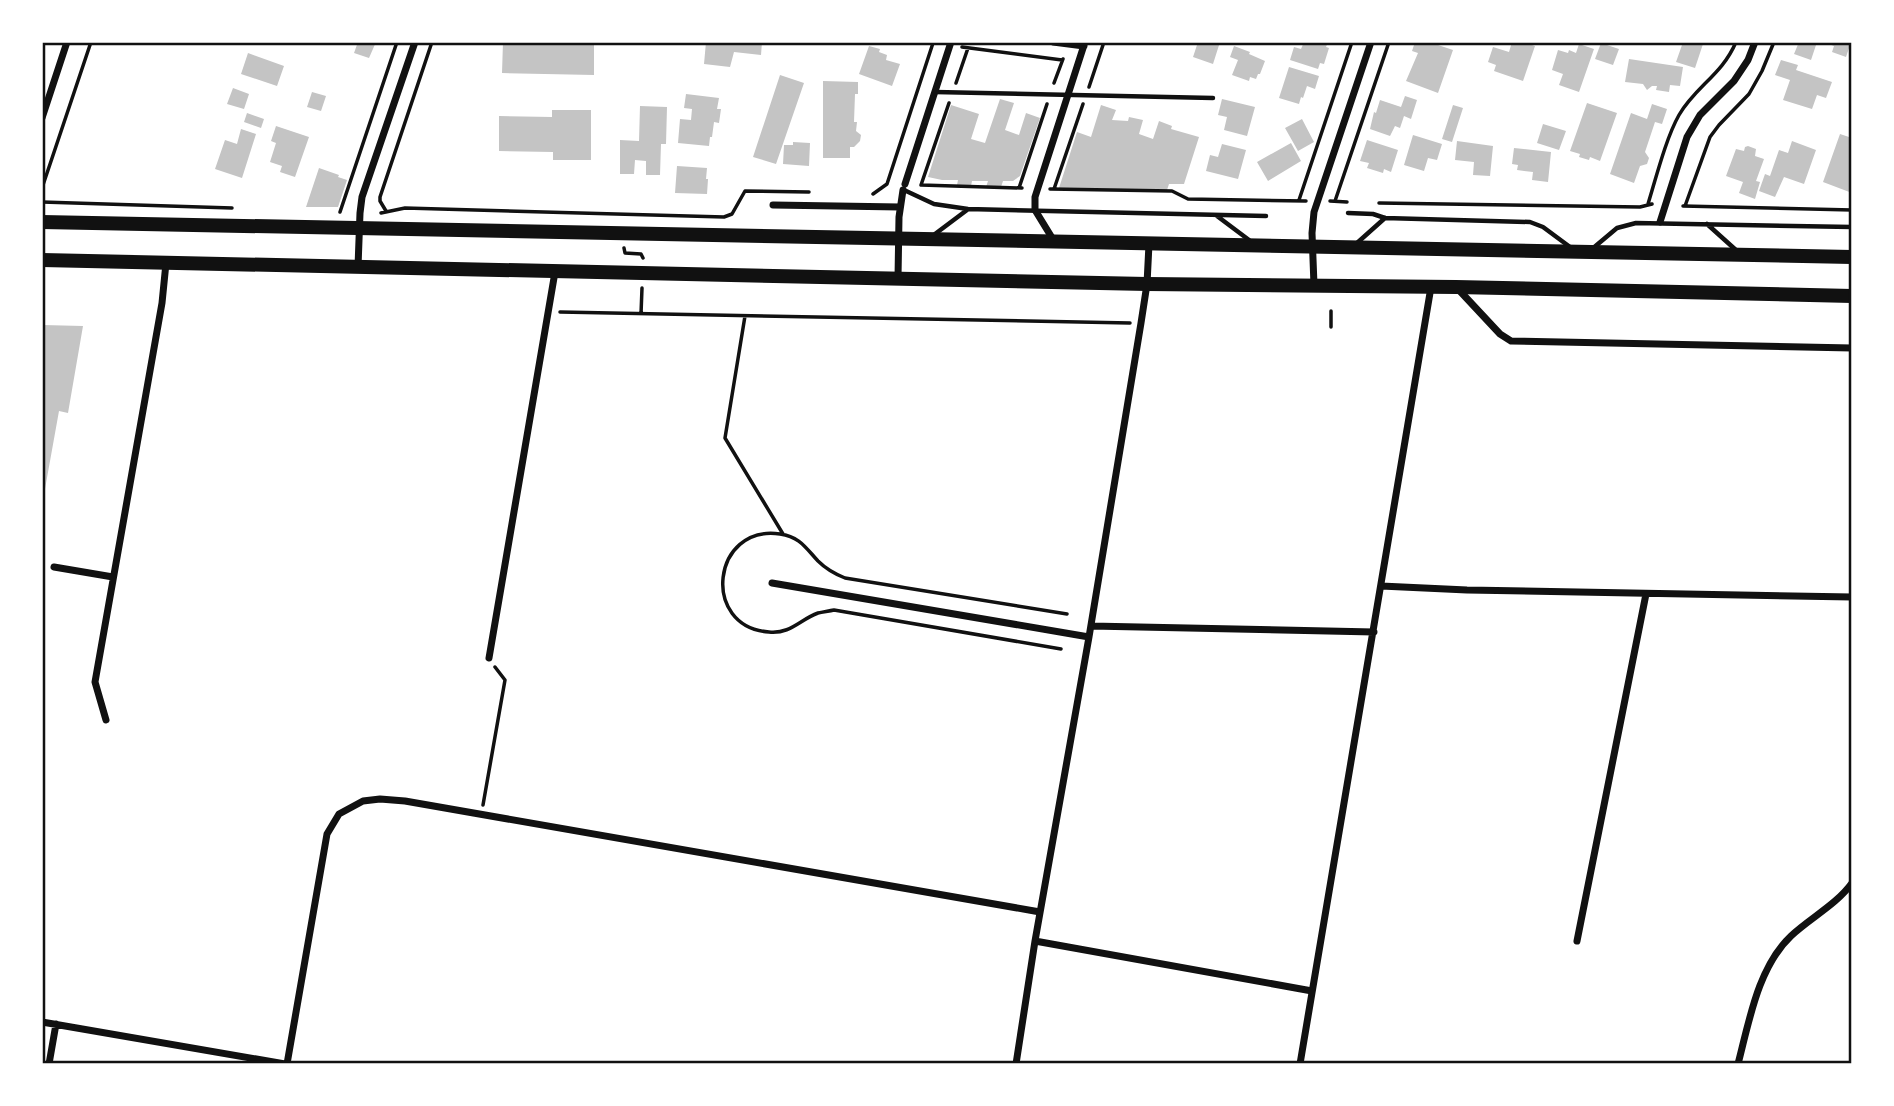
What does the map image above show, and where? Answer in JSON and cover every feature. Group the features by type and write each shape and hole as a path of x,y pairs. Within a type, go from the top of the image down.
{"main road":[{"path":"42,222 1852,257"},
{"path":"42,260 1852,296"}],"street":[{"path":"42,118 67,42"},
{"path":"358,267 362,197 415,42"},
{"path":"898,278 900,208 904,187 951,42"},
{"path":"1053,42 1085,44 1037,188 1035,210 1055,242"},
{"path":"1314,286 1313,218 1371,42"},
{"path":"1660,222 1687,136 1700,116 1734,81 1748,60 1755,42"},
{"path":"773,205 900,208"},
{"path":"1016,1064 1147,284 1149,244"},
{"path":"106,720 94,682 162,303 166,262"},
{"path":"489,658 555,271"},
{"path":"1300,1064 1431,287"},
{"path":"1456,287 1500,334 1511,341 1852,348"},
{"path":"54,567 113,578"},
{"path":"772,583 1089,637"},
{"path":"1381,586 1852,597"},
{"path":"1577,941 1646,594"},
{"path":"1091,626 1374,632"},
{"path":"42,1022 286,1064 327,834 339,814 363,801 380,799 481,814 1040,912"},
{"path":"1738,1064 1749,1018 1773,957 1788,939 1846,892 1852,883"},
{"path":"1035,942 1312,991"},
{"path":"49,1064 56,1024"}],"lane":[{"path":"934,92 1213,97"},
{"path":"904,187 934,204 968,209 1266,216"},
{"path":"929,239 968,209"},
{"path":"1348,214 1373,214 1385,218 1530,222 1582,251 1626,224 1660,222 1852,227"},
{"path":"1217,215 1256,246"},
{"path":"1352,247 1385,218"},
{"path":"1706,223 1741,254"}],"path":[{"path":"42,188 92,42"},
{"path":"340,212 397,42"},
{"path":"386,211 380,197 432,42"},
{"path":"1104,42 1055,189 1172,191 1188,199 1299,200 1352,42"},
{"path":"1357,202 1335,201 1389,42"},
{"path":"1773,42 1762,71 1749,93 1710,136 1683,206 1852,209"},
{"path":"874,194 887,184 934,43"},
{"path":"962,47 1063,60 1019,188"},
{"path":"968,48 921,185 1027,188"},
{"path":"378,213 405,208 724,218 734,211 745,191 819,192"},
{"path":"42,202 234,208"},
{"path":"1373,202 1640,207 1653,204"},
{"path":"624,248 625,253 641,254 643,260"},
{"path":"641,314 642,284"},
{"path":"1331,311 1331,327"},
{"path":"567,312 1131,323"},
{"path":"745,316 725,438 784,535"},
{"path":"481,814 505,680 489,658"}],"building":[{"path":"358,42 376,42 369,58 354,53"},
{"path":"503,42 594,42 594,75 502,73"},
{"path":"706,42 762,42 761,55 734,52 730,67 704,64"},
{"path":"1198,42 1220,42 1213,64 1193,57"},
{"path":"1304,42 1328,42 1324,64 1320,63 1318,69 1290,60 1294,47 1301,49"},
{"path":"1415,42 1429,42 1453,50 1438,93 1406,81 1418,53 1412,51"},
{"path":"1512,42 1535,46 1523,81 1494,71 1496,65 1488,62 1493,47 1509,52"},
{"path":"1676,42 1707,42 1706,45 1703,44 1695,68 1676,62 1682,45"},
{"path":"1799,42 1817,42 1811,60 1794,54"},
{"path":"1823,42 1851,42 1846,57 1832,52 1834,46"},
{"path":"1601,43 1619,49 1613,65 1595,59"},
{"path":"1579,44 1594,49 1579,92 1559,85 1563,74 1552,70 1558,50 1576,53"},
{"path":"869,46 880,49 879,52 887,55 886,60 900,64 892,86 859,74"},
{"path":"1234,46 1265,61 1256,79 1250,77 1249,81 1232,75 1238,60 1230,57"},
{"path":"248,53 284,66 277,86 241,74"},
{"path":"1629,59 1683,67 1680,86 1670,85 1669,92 1656,90 1657,86 1647,90 1643,84 1625,82"},
{"path":"1781,60 1798,65 1796,70 1832,82 1826,98 1817,95 1812,109 1783,100 1790,80 1775,75"},
{"path":"1289,67 1319,76 1315,89 1307,86 1299,104 1279,98"},
{"path":"780,75 804,83 776,164 753,157"},
{"path":"823,81 858,82 854,122 857,122 856,131 861,135 860,141 850,147 850,158 823,158"},
{"path":"233,88 249,94 244,109 227,104"},
{"path":"312,92 326,96 321,111 307,107"},
{"path":"686,94 719,98 719,123 714,122 709,146 678,143 680,119 691,120 692,109 684,108"},
{"path":"1405,96 1417,100 1411,119 1404,116 1400,128 1395,126 1390,136 1370,129 1380,100 1401,107"},
{"path":"1000,99 1014,103 1005,130 1019,135 1026,113 1040,118 1020,176 1013,181 1003,181 1001,187 986,187 988,181 972,181 971,186 957,185 958,180 928,177 951,105 979,114 971,139 985,143"},
{"path":"1222,99 1255,107 1247,136 1224,130 1227,117 1218,115"},
{"path":"1587,103 1617,113 1600,161 1579,157 1580,154 1570,151"},
{"path":"1652,104 1667,109 1662,124 1655,122 1645,152 1649,158 1647,164 1640,166 1634,183 1610,174 1631,113 1647,119"},
{"path":"1101,105 1116,110 1112,120 1128,121 1129,117 1143,120 1139,134 1153,139 1159,121 1172,126 1171,129 1199,137 1184,184 1169,184 1167,190 1059,188 1077,132 1091,137"},
{"path":"1453,105 1463,108 1452,142 1442,139"},
{"path":"640,106 667,107 666,144 661,144 660,175 646,175 646,161 635,160 634,174 620,174 620,140 639,141"},
{"path":"552,110 591,110 591,160 553,160 553,152 499,151 499,116 552,117"},
{"path":"247,113 264,119 261,128 244,122"},
{"path":"1302,119 1314,142 1298,151 1285,128"},
{"path":"1543,124 1566,131 1559,150 1537,143"},
{"path":"276,126 309,137 295,177 280,172 282,166 270,162 276,143 271,141"},
{"path":"241,129 256,134 242,178 215,169 225,140 237,144"},
{"path":"1840,134 1852,138 1852,193 1823,182"},
{"path":"1413,135 1442,144 1437,160 1428,158 1424,171 1404,165"},
{"path":"1367,140 1398,150 1391,172 1384,169 1383,173 1367,168 1369,163 1360,161"},
{"path":"1457,141 1493,146 1490,176 1473,175 1474,162 1455,160"},
{"path":"1792,141 1816,150 1804,184 1784,177 1775,197 1759,191 1765,174 1770,176 1779,150 1788,153"},
{"path":"793,142 810,143 809,166 783,164 784,145 793,145"},
{"path":"1291,143 1301,161 1268,181 1257,162"},
{"path":"1222,144 1246,150 1238,179 1206,171 1210,155 1218,157"},
{"path":"1748,146 1756,149 1755,156 1764,159 1756,181 1760,182 1755,199 1739,193 1743,182 1726,176 1736,149 1744,151"},
{"path":"1514,148 1551,152 1548,182 1532,180 1533,172 1517,170 1518,165 1512,164"},
{"path":"677,166 707,168 707,194 675,193"},
{"path":"319,168 347,180 338,207 306,207"},
{"path":"43,325 83,326 68,413 59,411 42,500"}]}
